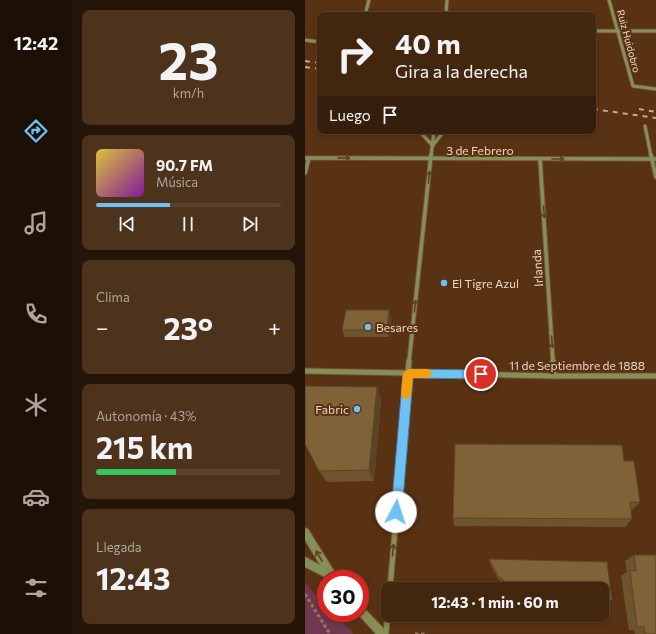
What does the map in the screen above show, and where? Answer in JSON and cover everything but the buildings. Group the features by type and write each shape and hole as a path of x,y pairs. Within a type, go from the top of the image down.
{"street":[{"path":"366,12 369,0"},
{"path":"446,12 447,0"},
{"name":"Ruiz Huidobro","path":"609,0 633,86 656,89"},
{"path":"596,31 656,31"},
{"path":"305,40 317,42"},
{"path":"645,126 656,177"},
{"path":"422,134 433,146"},
{"path":"391,582 408,373 434,134"},
{"path":"433,146 443,134"},
{"path":"305,173 307,158"},
{"name":"3 de Febrero","path":"307,158 656,159"},
{"name":"Irlanda","path":"540,159 554,376"},
{"name":"11 de Septiembre de 1888","path":"305,371 554,376 656,376"},
{"path":"305,532 329,570"},
{"path":"305,562 320,570"},
{"path":"369,619 385,634"},
{"path":"385,634 386,622"}],"path":[{"path":"305,594 330,634"},
{"path":"415,634 425,634"}],"shaded area":[{"path":"305,582 317,597 317,622 342,622 351,630 353,634 305,634"}],"railway":[{"path":"305,61 317,63"},
{"path":"305,67 317,69"},
{"path":"596,109 656,118"},
{"path":"639,109 656,112"}],"slow traffic":[{"path":"406,395 408,373 428,373"}],"place":[{"name":"El Tigre Azul","path":"444,283"},
{"name":"Besares","path":"368,327"},
{"name":"Fabric","path":"357,409"}],"route":[{"path":"396,512 408,373 481,374"}]}
